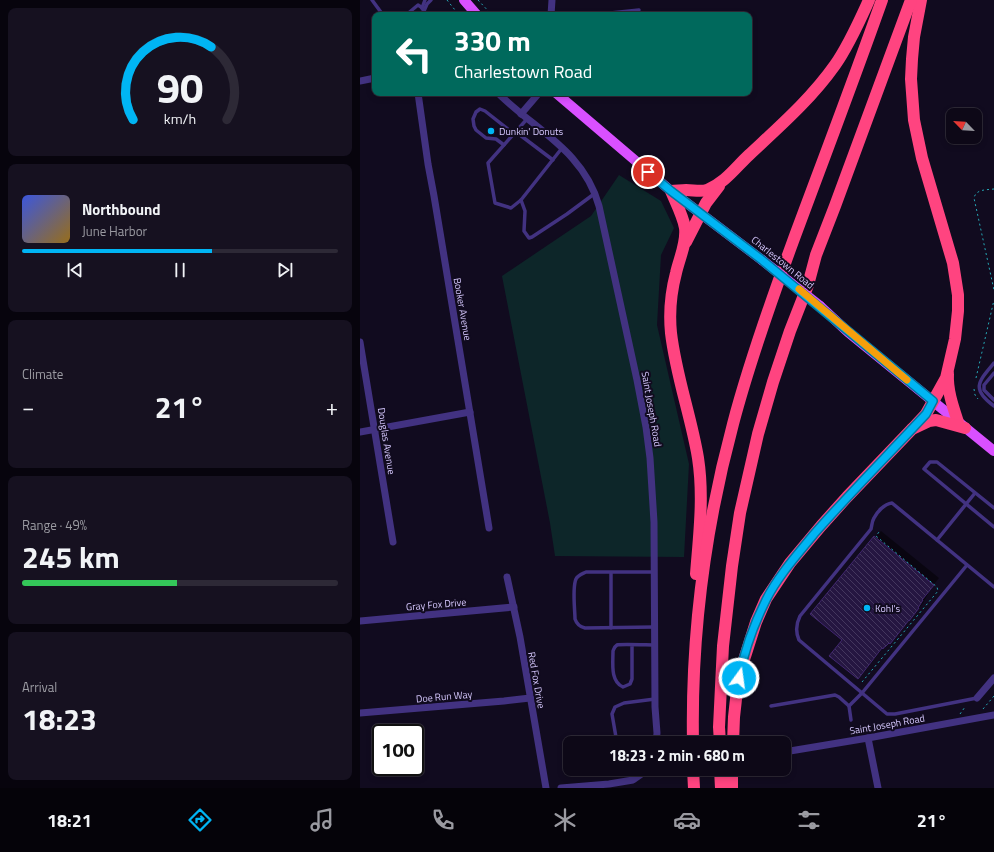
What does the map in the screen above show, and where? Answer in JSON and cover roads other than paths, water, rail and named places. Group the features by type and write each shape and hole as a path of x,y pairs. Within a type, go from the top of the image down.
{"highway":[{"path":"683,247 706,203 724,180 799,108 824,80 847,46 869,0"},
{"path":"694,661 705,560 732,425 767,312 882,0"},
{"path":"720,736 723,646 732,566 740,513 758,434 773,382 790,331 808,285 816,255 911,0"},
{"path":"921,0 914,37 911,79 912,100 914,120 922,158 953,263 956,279 958,295 957,325 947,380 962,425"},
{"path":"693,736 694,587 701,499 698,459 671,333 673,286 685,238 685,229 679,208 671,191 702,191 709,189 724,180"},
{"path":"733,736 737,690 742,666 756,622 766,599 790,563 816,532 926,414 948,372"},
{"path":"912,429 929,421 936,420 962,425"},
{"path":"693,776 694,788"},
{"path":"720,776 721,788"},
{"path":"732,776 732,788"}],"main road":[{"path":"464,0 474,12"},
{"name":"Charlestown Road","path":"560,96 671,191 820,306 848,332 994,451"}],"street":[{"path":"551,12 552,0"},
{"path":"360,81 372,79"},
{"name":"Booker Avenue","path":"418,96 438,226 489,528"},
{"name":"Saint Joseph Road","path":"501,96 562,148 576,162 590,182 595,194 637,380 650,458 653,495 654,645 657,736"},
{"path":"524,116 537,96"},
{"name":"Douglas Avenue","path":"360,342 393,542"},
{"path":"360,432 470,412"},
{"name":"Red Fox Drive","path":"507,577 514,607 546,788"},
{"name":"Gray Fox Drive","path":"360,621 514,607"},
{"path":"977,698 994,678"},
{"name":"Doe Run Way","path":"360,713 530,698"},
{"name":"Saint Joseph Road","path":"791,751 994,715"},
{"path":"868,738 878,788"},
{"path":"561,788 609,784 632,780 638,776"}],"lane":[{"path":"372,0 381,12"},
{"path":"423,9 425,0"},
{"path":"423,9 431,0"},
{"path":"410,12 418,5 420,5 425,12"},
{"path":"619,12 638,10"},
{"path":"504,145 496,139 486,138 476,130 474,126 476,112 480,109 485,111 552,160"},
{"path":"524,116 515,133 488,163 495,203 511,208 521,200 562,148"},
{"path":"521,200 524,211 524,231 529,238 595,194"},
{"path":"994,364 984,375 979,386 981,394 994,406"},
{"path":"994,373 984,385 984,390 994,400"},
{"path":"994,508 937,462 929,463 924,469 994,527"},
{"path":"936,540 975,493"},
{"path":"977,698 890,714 885,713 799,640 796,630 797,623 800,616 871,529 873,519 884,506 892,503 994,587"},
{"path":"849,706 862,693 967,565"},
{"path":"654,572 586,572 580,574 576,579 574,589 576,624 580,627 654,627"},
{"path":"610,628 611,572"},
{"path":"632,645 632,679 628,685 623,687 618,684 614,677 614,648 618,645 632,645 654,645"},
{"path":"770,706 835,695 849,706 851,720"},
{"path":"616,736 612,714 615,707 624,703 655,699"}],"place":[{"name":"Dunkin' Donuts","path":"491,131"},
{"name":"Kohl's","path":"867,608"}]}
